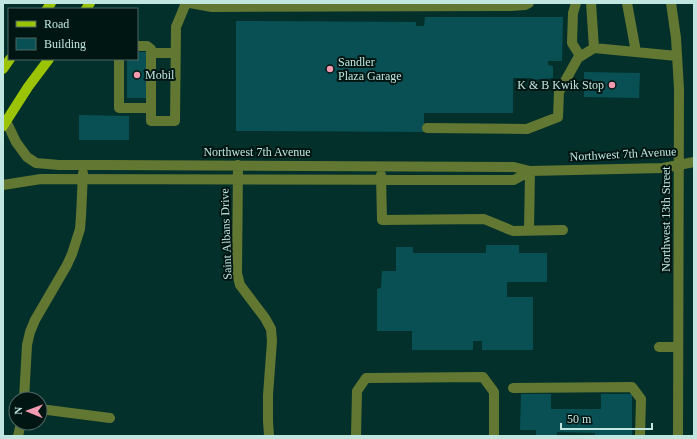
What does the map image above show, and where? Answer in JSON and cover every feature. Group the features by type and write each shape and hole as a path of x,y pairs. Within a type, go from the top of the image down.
{"main road":[{"path":"3,69 9,60"},
{"path":"5,123 28,87 48,60"}],"street":[{"path":"138,46 147,46 151,49 151,121 175,121 176,27 186,3"},
{"path":"190,3 212,7 525,5 529,3"},
{"path":"576,3 573,13 572,43 580,56"},
{"path":"591,3 594,48"},
{"path":"627,3 636,52"},
{"name":"Northwest 13th Street","path":"670,3 676,38 679,89 678,436"},
{"path":"427,128 526,129 558,116 559,92 578,58 594,48 677,56"},
{"path":"151,53 175,53"},
{"path":"119,60 119,108 151,108"},
{"name":"Northwest 7th Avenue","path":"5,123 27,157 36,163 59,166 238,165 514,167 530,171 663,168 694,162"},
{"path":"24,391 27,345 30,332 35,320 67,265 80,229 83,165"},
{"name":"Saint Albans Drive","path":"238,165 238,273 240,285 265,318 271,329 272,341 268,395 268,421 270,436"},
{"path":"381,166 382,220 484,219 513,231 563,230"},
{"path":"529,230 530,171"},
{"name":"Northwest 7th Avenue","path":"3,185 42,179 514,180 530,171"},
{"path":"659,347 678,347"},
{"path":"356,436 356,391 366,378 482,377 494,392 494,436"},
{"path":"513,388 632,387 640,399 640,436"},
{"path":"48,410 110,418"}],"building":[{"name":"Sandler Plaza Garage","path":"425,17 563,17 562,61 548,61 548,65 553,66 553,78 532,80 532,78 513,78 513,113 424,113 424,132 236,131 236,21 416,22 416,26 424,26"},
{"path":"138,52 147,52 146,98 127,98 127,60 138,60"},
{"name":"K & B Kwik Stop","path":"584,72 640,73 639,98 584,97"},
{"path":"79,115 129,116 129,140 79,140"},
{"path":"486,245 519,245 519,253 547,253 547,282 507,282 507,297 533,297 533,350 482,350 482,341 473,341 473,350 412,350 412,331 377,331 377,289 381,288 382,271 396,271 396,247 413,247 413,253 486,253"},
{"path":"521,394 551,394 551,409 601,409 601,394 632,394 632,435 595,436 595,433 557,432 557,436 536,436 536,430 520,430"}],"place":[{"name":"Sandler Plaza Garage","path":"330,69"},
{"name":"Mobil","path":"137,75"},
{"name":"K & B Kwik Stop","path":"612,85"}]}
